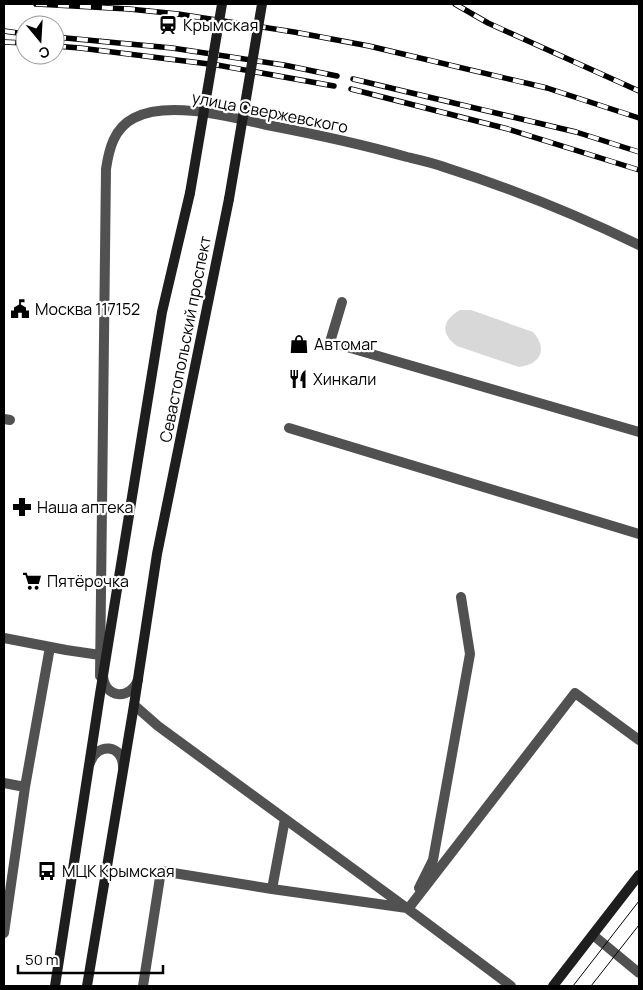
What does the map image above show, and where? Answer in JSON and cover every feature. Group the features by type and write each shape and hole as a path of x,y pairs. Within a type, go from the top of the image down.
{"main road":[{"name":"Севастопольский проспект","path":"55,986 162,312 190,193 222,4"},
{"name":"Севастопольский проспект","path":"87,986 124,768 157,554 229,199 262,4"},
{"path":"553,986 639,875"}],"street":[{"name":"улица Свержевского","path":"100,694 106,169 108,153 114,136 133,118 165,110 208,113 341,140 398,154 446,167 531,197 639,246"},
{"path":"342,302 330,342 639,432"},
{"path":"288,428 639,534"},
{"path":"408,909 433,860 470,654 461,597"},
{"path":"4,638 100,655"},
{"path":"4,933 25,787 50,646"},
{"path":"103,675 106,688 118,694 125,694 131,691 138,680"},
{"path":"408,909 575,693 639,740"},
{"path":"134,705 158,726 511,986"},
{"path":"90,763 96,751 109,748 120,755 124,768"},
{"path":"4,783 25,787"},
{"path":"272,889 285,819"},
{"path":"144,986 161,871 408,909"},
{"path":"593,935 639,973"}],"shaded area":[{"path":"460,310 471,310 533,332 540,344 540,355 533,363 519,367 457,346 448,337 445,327 450,318"}],"tram line":[{"path":"573,986 639,901"},
{"path":"591,986 639,925"}],"railway":[{"path":"36,4 129,9 178,14 369,46 547,88 639,118"},
{"path":"455,4 488,23 639,91"},
{"path":"4,31 15,33"},
{"path":"65,38 172,48 284,65 337,76"},
{"path":"4,42 15,43"},
{"path":"65,47 217,65 334,86"},
{"path":"353,79 576,132 639,152"},
{"path":"351,89 508,129 639,170"}],"place":[{"name":"Крымская","path":"168,25"},
{"name":"Москва 117152","path":"20,309"},
{"name":"Автомаг","path":"299,344"},
{"name":"Хинкали","path":"298,379"},
{"name":"Наша аптека","path":"22,507"},
{"name":"Пятёрочка","path":"32,581"},
{"name":"МЦК Крымская","path":"47,871"}]}
